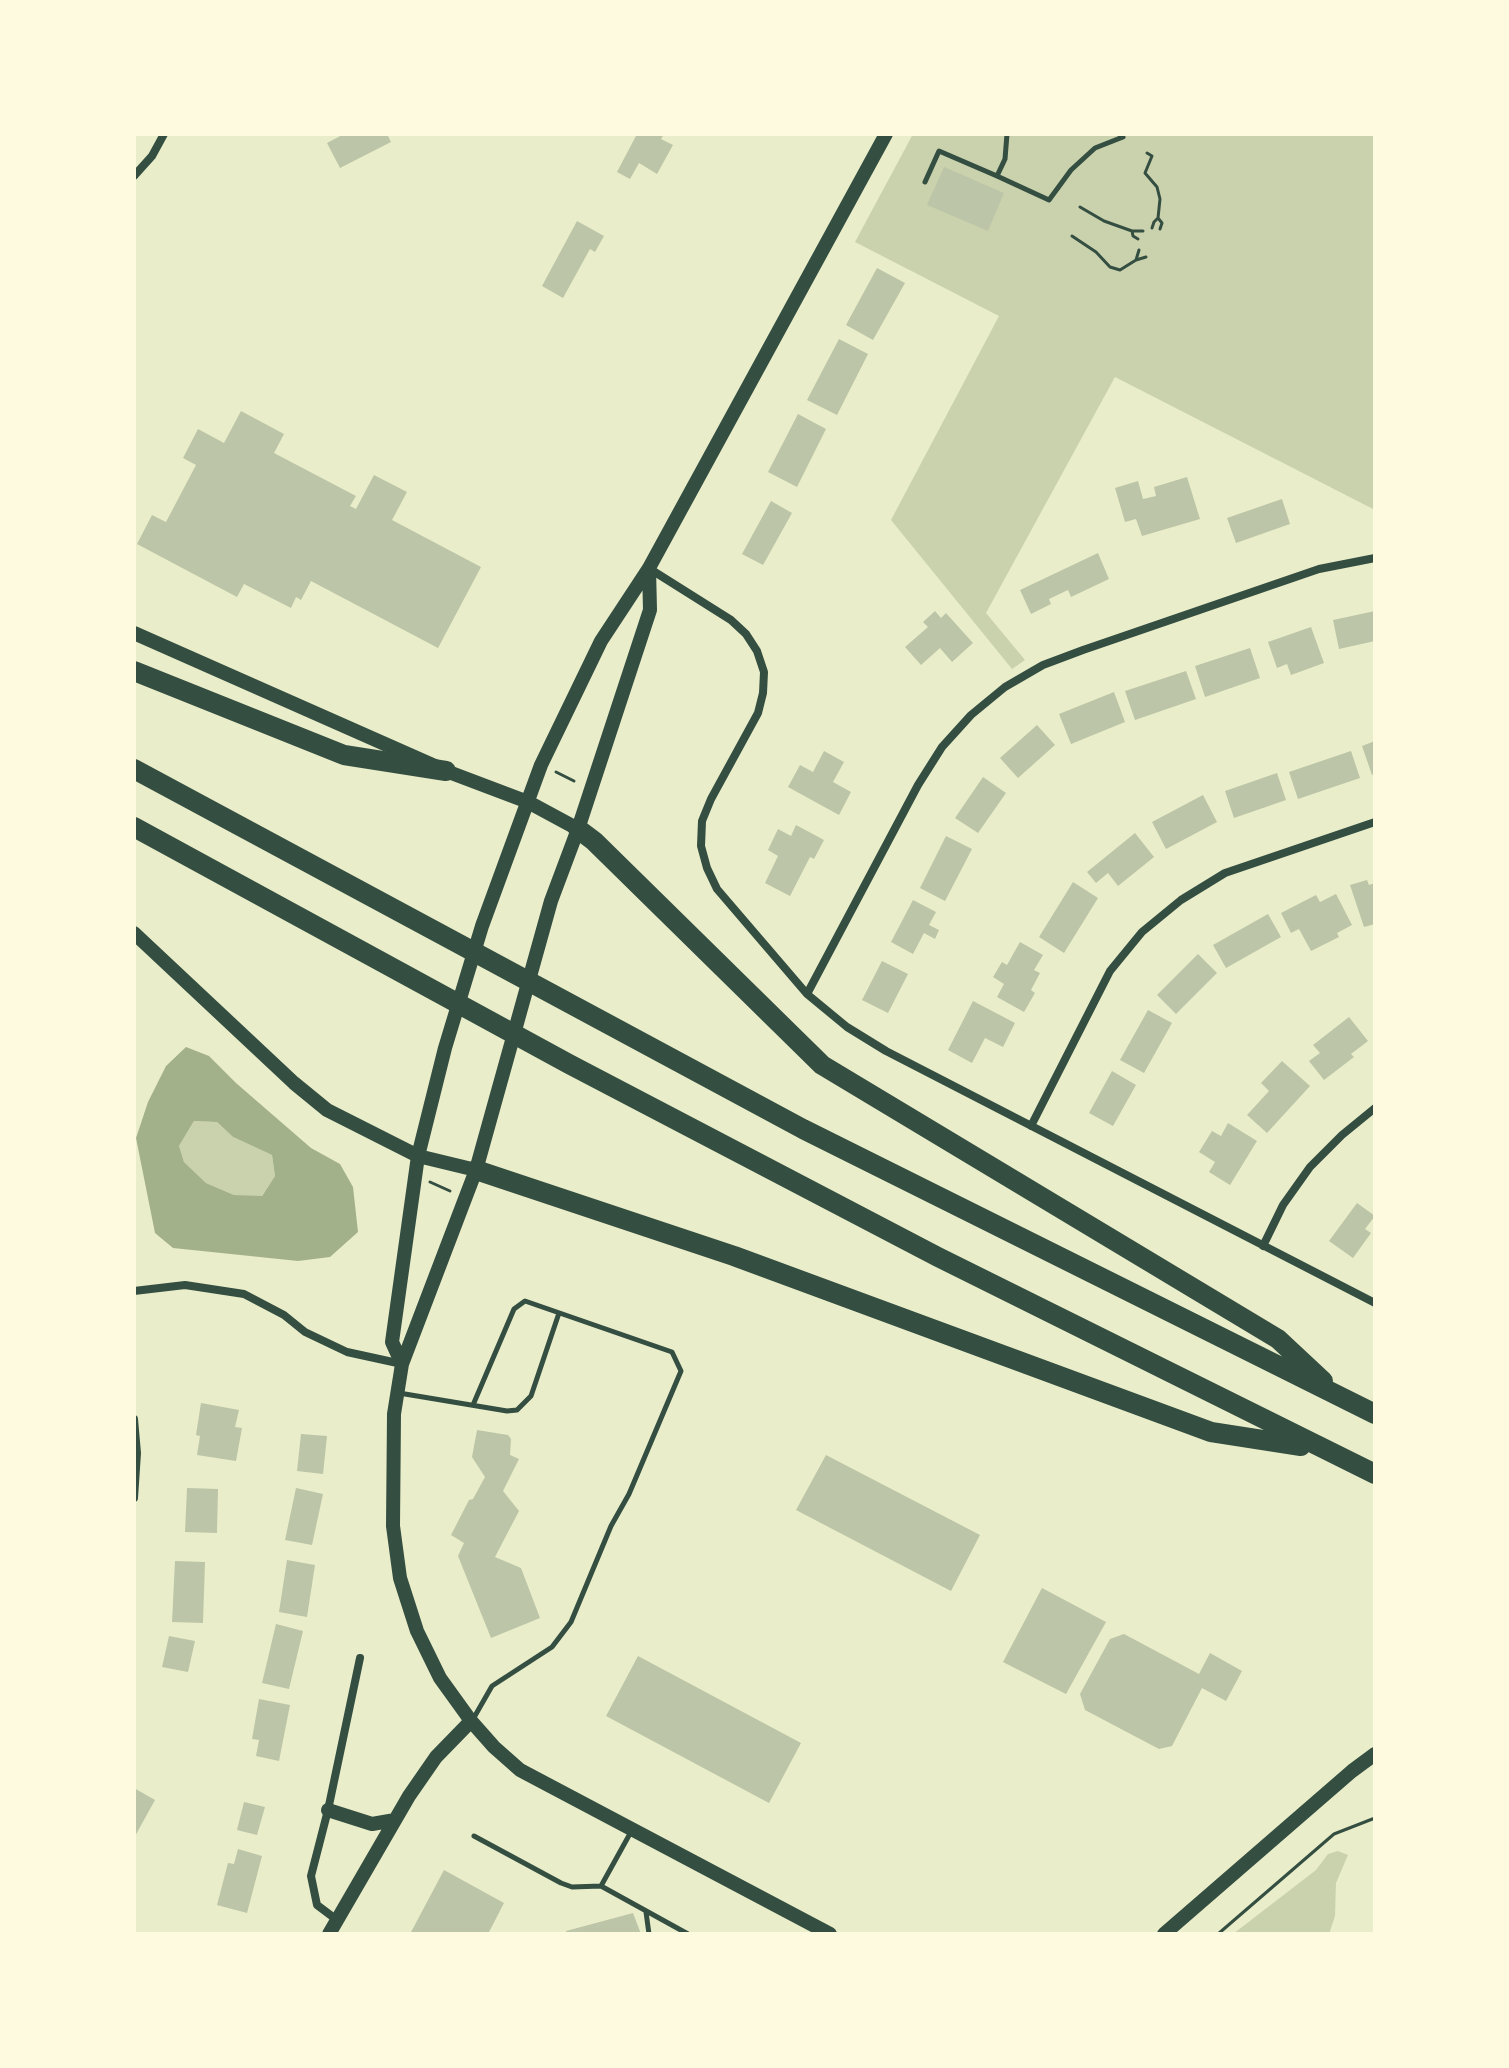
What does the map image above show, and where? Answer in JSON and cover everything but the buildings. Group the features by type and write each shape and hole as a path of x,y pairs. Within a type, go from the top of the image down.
{"highway":[{"path":"134,671 344,755 446,771"},
{"path":"134,769 803,1129 1375,1414"},
{"path":"134,827 569,1064 938,1257 1375,1474"},
{"path":"578,829 594,841 822,1065 1278,1339 1340,1397"},
{"path":"476,1170 734,1256 1211,1432 1320,1449"}],"street":[{"path":"134,176 152,156 164,134"},
{"path":"402,1364 392,1342 418,1156 445,1048 477,941 541,765 601,641 649,568 886,134"},
{"path":"807,994 918,785 942,747 971,715 1005,687 1043,665 1083,650 1319,569 1375,558"},
{"path":"649,568 650,610 551,901 476,1170 402,1364 394,1414 393,1526 400,1578 423,1643 440,1678 471,1721 520,1770 830,1934"},
{"path":"649,568 731,620 746,634 757,651 764,672 758,713 711,799 702,821 701,846 717,889 807,994 847,1027 886,1051 1375,1303"},
{"path":"134,633 446,771 528,802 578,829"},
{"path":"1031,1126 1110,971 1142,932 1181,900 1225,873 1375,822"},
{"path":"134,933 327,1110 418,1156 476,1170"},
{"path":"1263,1246 1283,1205 1310,1167 1375,1108"},
{"path":"134,1291 185,1285 244,1294 284,1315 305,1332 347,1352 402,1364"},
{"path":"134,1419 137,1453 134,1498"},
{"path":"337,1920 317,1905 311,1876 360,1658"},
{"path":"329,1934 395,1820 436,1757 471,1721"},
{"path":"1164,1934 1375,1754"},
{"path":"328,1810 372,1824 395,1820"}],"lane":[{"path":"997,176 1005,159 1007,134"},
{"path":"925,182 939,151 1049,200 1071,170 1095,148 1123,137 1119,134"},
{"path":"471,1721 492,1686 552,1647 571,1622 681,1371 672,1352 525,1301 514,1309 473,1405"},
{"path":"398,1393 507,1411 517,1410 531,1396 559,1313"},
{"path":"601,1886 632,1830"},
{"path":"474,1836 561,1883 572,1887 601,1886 688,1934"},
{"path":"646,1911 649,1934"}],"path":[{"path":"1147,153 1152,156 1145,173 1157,187 1160,199 1158,218 1152,228"},
{"path":"1080,207 1104,221 1132,231 1143,231"},
{"path":"1158,218 1162,223 1160,229"},
{"path":"1132,231 1138,239"},
{"path":"1072,236 1096,252 1110,267 1120,270 1146,257"},
{"path":"1136,260 1139,250"},
{"path":"553,771 574,781"},
{"path":"427,1181 450,1191"},
{"path":"1218,1934 1334,1834 1375,1818"}],"shaded area":[{"path":"913,134 1375,134 1375,510 1115,377 986,613 1025,660 1012,669 891,520 999,316 855,242"},
{"path":"186,1047 209,1056 311,1148 340,1164 353,1187 358,1232 330,1257 298,1261 173,1248 155,1233 136,1138 148,1102 166,1066","holes":["194,1121 217,1122 233,1137 272,1155 275,1176 262,1196 234,1195 206,1183 184,1162 179,1146"]},
{"path":"194,1121 217,1122 233,1137 272,1155 275,1176 261,1197 234,1195 206,1183 184,1162 179,1146"},
{"path":"1338,1851 1348,1855 1336,1883 1335,1916 1329,1934 1233,1934 1316,1870 1328,1854"}]}
